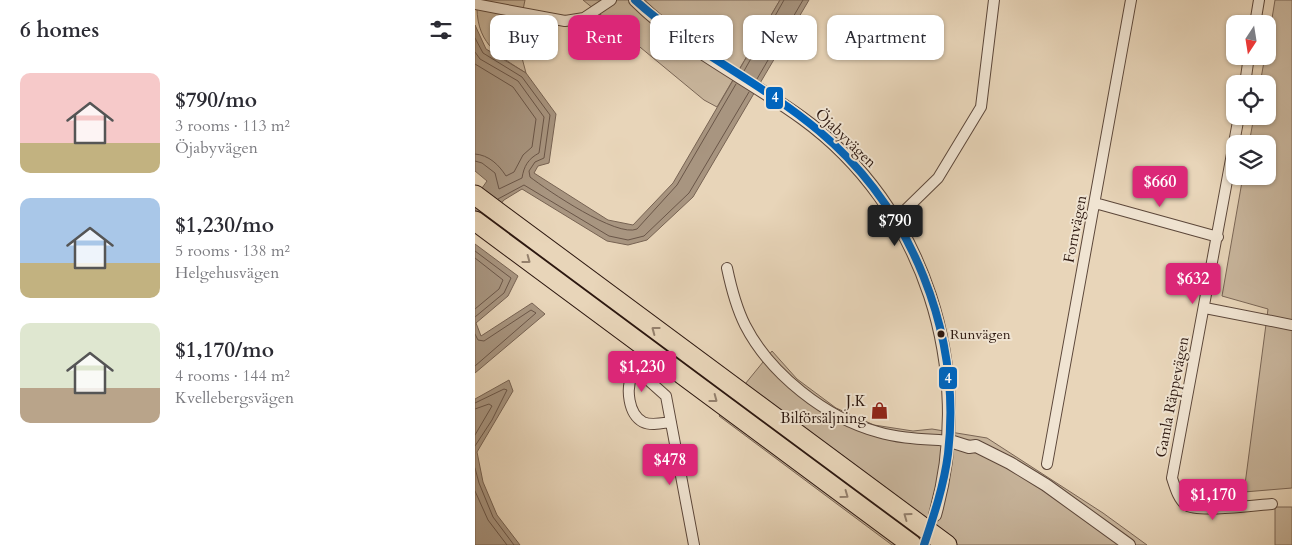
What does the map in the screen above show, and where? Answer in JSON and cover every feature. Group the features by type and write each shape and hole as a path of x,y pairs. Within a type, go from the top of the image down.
{"highway":[{"path":"475,195 947,545"},
{"path":"482,226 912,545"}],"street":[{"path":"475,4 552,19 576,20 597,11 611,0"},
{"name":"Öjabyvägen","path":"635,0 665,26 808,122 839,149 867,181 895,220 924,275 938,320 950,395 950,441 935,515"},
{"path":"895,220 938,178 981,107 994,0"},
{"name":"Fornvägen","path":"1047,464 1131,0"},
{"path":"1256,15 1259,0"},
{"name":"Gamla Räppevägen","path":"1237,125 1172,478 1181,500 1188,506 1201,508 1272,504"},
{"path":"1095,203 1218,237"},
{"path":"727,268 733,295 746,326 772,364 812,402 878,432 950,441 969,447 976,446 1010,463 1046,485 1129,545"},
{"path":"1205,308 1292,324"},
{"path":"671,422 658,424 643,422 633,412 628,385 632,376 647,379 665,396 671,422 694,545"}],"shaded area":[{"path":"477,0 525,0 522,15 490,15 490,47 484,37 477,15"},
{"path":"583,0 780,0 771,15 743,15 743,60 745,60 717,107 704,100 656,60 733,60 733,15 650,15 650,55 640,47 640,15 601,15"},
{"path":"1275,0 1292,0 1292,488 1244,492 1268,309 1222,296 1241,185 1276,185 1276,135 1251,135 1252,125 1276,125 1276,75 1262,75 1263,65 1276,65 1276,15 1273,15"},
{"path":"505,60 523,60 526,73"},
{"path":"772,351 797,379 836,408 874,425 913,431 932,429 987,438 1103,513 1147,545 892,545 719,416"},
{"path":"1275,507 1292,507 1292,545 1275,545"}],"water":[{"path":"780,0 809,0 800,15 771,15"},
{"path":"475,25 486,49 490,51 490,60 504,60 526,73 556,114 549,163 538,166 534,173 608,220 633,225 673,183 745,60 774,60 693,197 647,240 628,245 607,241 522,189 504,200 475,234 475,198 487,181 475,171"},
{"path":"475,244 518,276 508,296 476,323 481,336 532,303 545,314 475,373"},
{"path":"509,380 513,391 477,452 483,482 497,515 520,545 475,545 475,399"}],"tunnel":[{"path":"924,545 935,515"}],"transit line":[{"name":"4","path":"635,0 679,35 774,97 819,131 852,162 880,198 904,236 924,277 938,320 947,364 950,409 948,454 944,477 924,545"}],"place":[{"name":"Runvägen","path":"941,334"},
{"name":"J.K Bilförsäljning","path":"880,410"}]}
